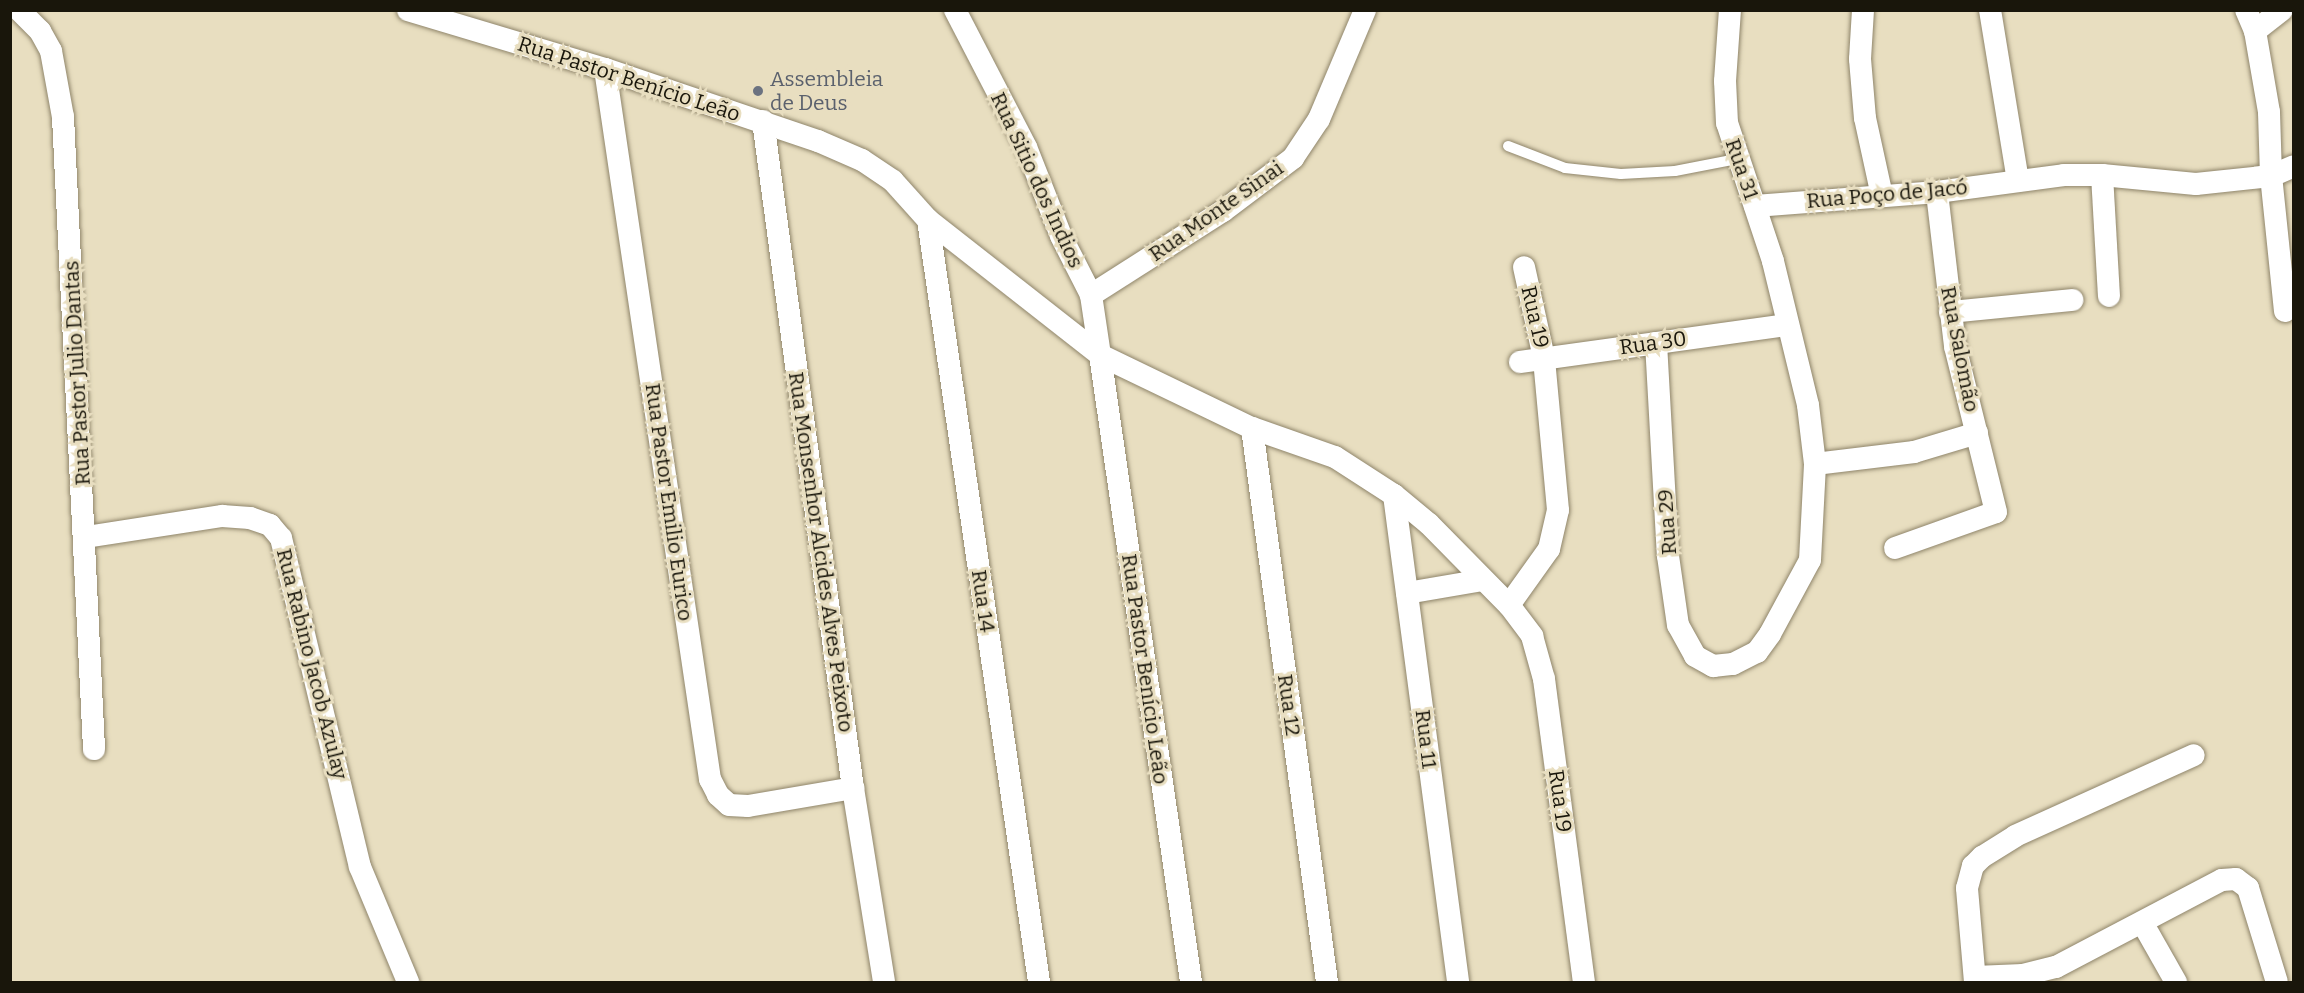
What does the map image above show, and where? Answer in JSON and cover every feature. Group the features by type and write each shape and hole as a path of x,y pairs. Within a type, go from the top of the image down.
{"street":[{"name":"Rua Pastor Julio Dantas","path":"19,10 40,30 51,51 61,105 86,537 94,749"},
{"name":"Rua Pastor Benício Leão","path":"408,10 605,69 763,122 862,160 893,181 928,220 1100,355 1252,428 1335,457 1394,495 1429,524 1509,605 1524,624"},
{"name":"Rua Sitio dos Indios","path":"955,10 1026,147 1056,226 1092,295 1100,355"},
{"name":"Rua Monte Sinai","path":"1092,295 1223,212 1293,158 1318,119 1365,10"},
{"name":"Rua 31","path":"1730,10 1725,81 1727,123 1737,159 1755,206 1808,405 1815,464 1810,560"},
{"path":"1863,10 1860,59 1865,118 1882,196"},
{"path":"1990,10 2018,181"},
{"path":"2246,10 2254,31 2270,112 2271,176 2285,311"},
{"path":"2254,31 2282,10"},
{"name":"Rua Pastor Emilio Eurico","path":"605,69 710,779 718,795 729,805 748,806 853,788"},
{"name":"Rua Monsenhor Alcides Alves Peixoto","path":"763,122 853,788 884,982"},
{"path":"2271,176 2294,166"},
{"path":"2102,175 2109,296"},
{"name":"Rua Poço de Jacó","path":"1755,206 1937,192 2018,181 2102,175 2196,184 2251,181 2271,176"},
{"name":"Rua Salomão","path":"1895,548 1989,517 1996,512 1997,504 1977,433 1950,312 1937,192"},
{"name":"Rua 14","path":"928,220 1039,982"},
{"name":"Rua 19","path":"1509,605 1549,549 1555,532 1558,510 1544,358 1524,267"},
{"path":"1950,312 2072,300"},
{"name":"Rua 30","path":"1520,362 1788,325"},
{"name":"Rua 29","path":"1656,343 1668,556 1678,625 1695,656 1713,666 1733,664 1756,651 1770,634 1810,560"},
{"name":"Rua Pastor Benício Leão","path":"1100,355 1191,982"},
{"name":"Rua 12","path":"1252,428 1327,982"},
{"path":"1815,464 1914,452 1977,433"},
{"name":"Rua 11","path":"1394,495 1458,982"},
{"name":"Rua Rabino Jacob Azulay","path":"86,537 222,516 250,518 270,525 281,538 360,867 408,982"},
{"path":"1407,593 1483,580"},
{"name":"Rua 19","path":"1524,624 1538,651 1544,679 1584,982"},
{"path":"2194,755 2015,836 1982,857 1973,866 1968,888 1975,980 2027,979 2075,959 2222,880 2242,880 2277,982"},
{"path":"2143,924 2176,982"}],"lane":[{"path":"1508,146 1565,168 1621,174 1675,171 1737,159"}],"place":[{"name":"Assembleia de Deus","path":"758,91"}]}
